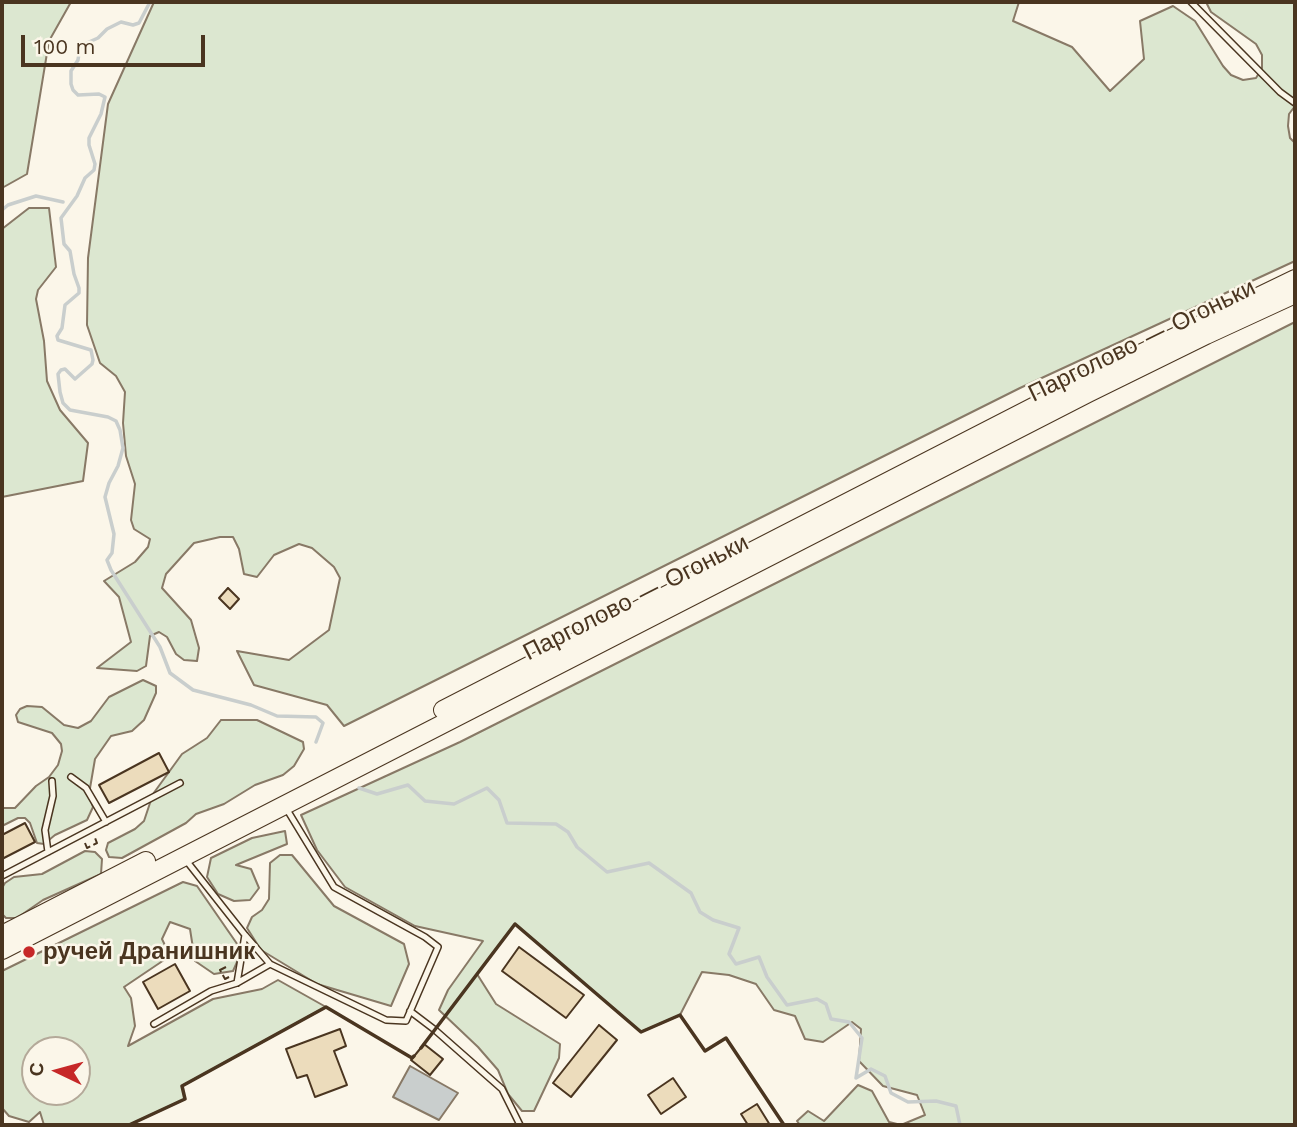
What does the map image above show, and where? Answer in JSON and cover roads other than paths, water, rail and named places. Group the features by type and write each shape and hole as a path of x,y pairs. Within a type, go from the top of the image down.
{"main road":[{"name":"Парголово — Огоньки","path":"2,935 1096,376 1295,279"},
{"name":"Парголово — Огоньки","path":"2,950 1100,387 1295,294"}],"lane":[{"path":"1191,2 1280,92 1295,103"},
{"path":"71,777 86,788 106,822"},
{"path":"48,852 45,830 53,796 52,781"},
{"path":"2,876 180,783"},
{"path":"183,856 270,964 386,1020 406,1021 438,947 425,937 334,887 284,805"},
{"path":"237,983 244,935"},
{"path":"154,1024 211,991 237,983 270,964"},
{"path":"410,1011 502,1089 520,1125"}],"waterway":[{"path":"150,2 139,23 133,25 121,22 107,29 98,38 80,46 78,60 71,71 71,84 78,95 99,94 105,97 101,114 89,138 94,170 85,178 77,196 61,218 64,244 70,251 79,293 65,305 62,328 57,336 58,340 91,350 93,360 75,379 65,369 61,370 58,374 60,392 63,403 70,410 108,417 116,421 120,430 123,448 105,497 114,534 112,553 107,560 160,647 170,673 193,690 251,705 277,716 316,717 323,723 316,742"},
{"path":"2,210 8,205 36,196 63,202"},
{"path":"359,788 377,794 408,785 425,801 454,804 487,788 499,800 507,823 556,824 568,832 577,847 607,872 649,863 691,893 700,912 713,920 739,928 729,954 736,964 759,957 767,977 787,1005 817,999 826,1004 831,1019 849,1022 862,1038 856,1078 871,1069 885,1076 891,1093 908,1102 936,1101 956,1106 960,1125"}],"place":[{"name":"ручей Дранишник","path":"29,952"}]}
